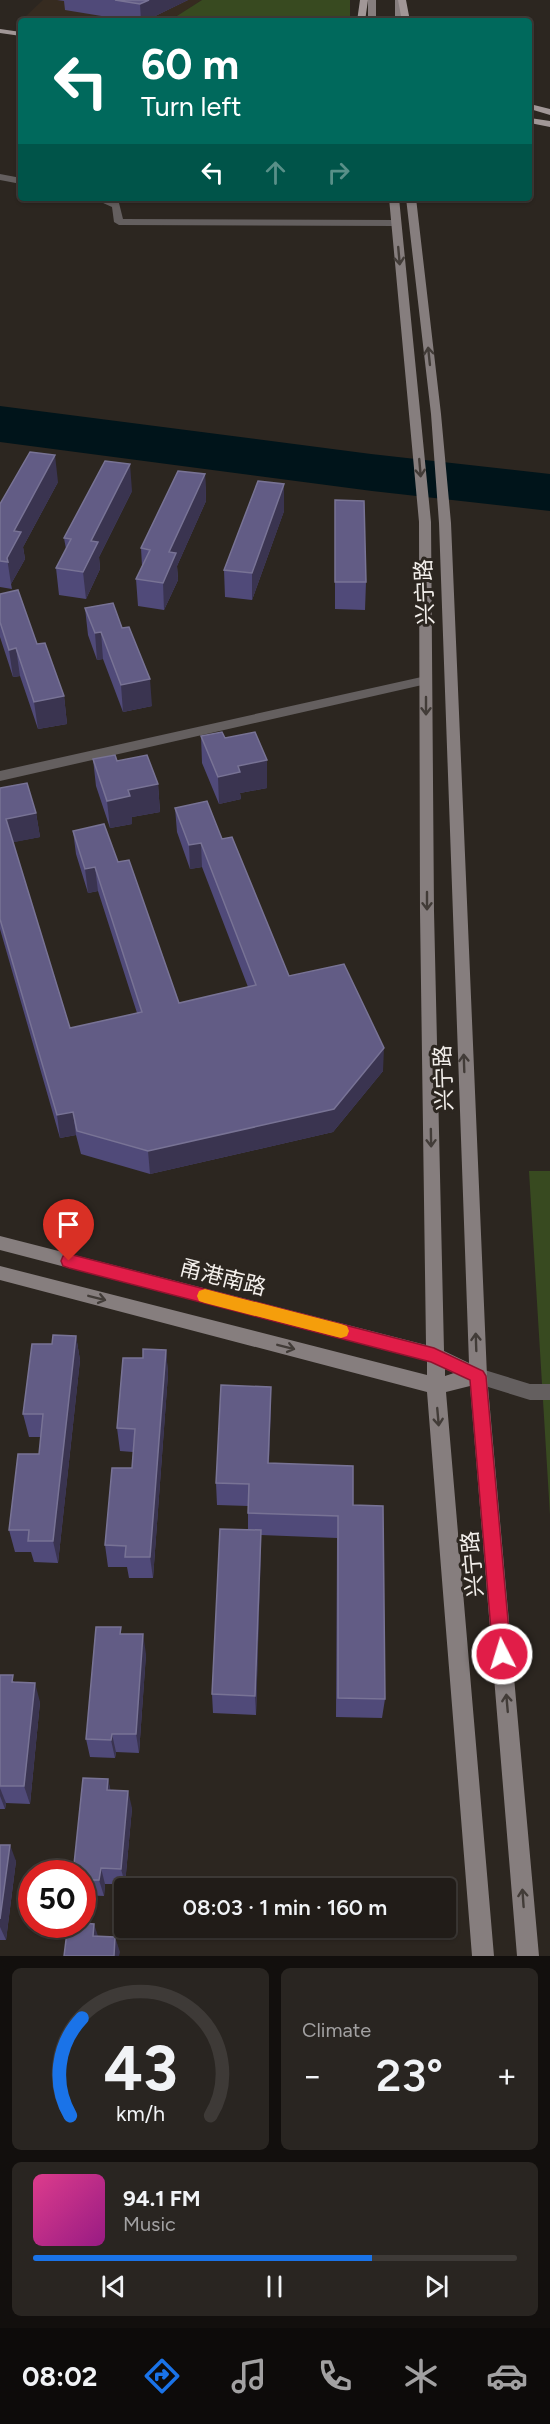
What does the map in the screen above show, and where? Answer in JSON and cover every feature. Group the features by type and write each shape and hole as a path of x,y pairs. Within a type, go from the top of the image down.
{"main road":[{"path":"361,18 364,0"},
{"path":"372,0 372,18"},
{"path":"399,18 401,0"},
{"path":"401,0 405,18"},
{"path":"0,22 18,25"},
{"path":"0,31 18,34"},
{"path":"532,108 550,114"},
{"path":"532,112 550,114"},
{"path":"532,123 550,126"},
{"name":"兴宁路","path":"394,201 426,522 434,1355 483,1956"},
{"name":"兴宁路","path":"411,201 436,414 445,523 478,1376 528,1956"},
{"name":"甬港南路","path":"0,1243 434,1355 478,1376"},
{"path":"0,1273 436,1386 478,1376"}],"street":[{"path":"0,177 18,180"},
{"path":"105,201 116,205 119,222 396,223"},
{"path":"0,776 426,680"},
{"path":"478,1376 530,1392 550,1392"}],"shaded area":[{"path":"43,0 202,0 174,18 25,17"},
{"path":"0,406 371,454 550,474 550,511 372,491 0,442"}],"green space":[{"path":"202,0 350,0 350,18 174,18"},
{"path":"529,1171 550,1171 550,1515"}],"building":[{"path":"115,0 149,0 140,4"},
{"path":"30,452 55,455 14,531 21,532 7,558 8,562 0,561 0,504"},
{"path":"105,461 130,464 91,541 98,542 83,572 56,568 71,539 64,538"},
{"path":"178,471 205,474 169,552 176,553 163,583 136,579 150,550 141,548"},
{"path":"258,481 284,484 252,573 224,570"},
{"path":"335,500 364,501 366,582 335,582"},
{"path":"18,590 37,644 45,643 64,696 34,702 16,648 9,650 0,622 0,594"},
{"path":"113,603 122,628 129,627 150,679 121,685 101,632 95,633 85,608"},
{"path":"222,732 225,738 255,732 267,760 238,766 240,772 218,777 201,736"},
{"path":"115,755 117,761 147,755 158,784 128,790 130,796 107,801 93,759"},
{"path":"27,783 36,813 6,819 70,1028 142,1012 95,867 85,869 73,831 104,824 118,862 129,860 179,1003 256,985 201,843 189,845 175,808 207,801 222,839 232,837 289,976 344,964 384,1048 334,1109 148,1151 77,1131 73,1112 57,1115 0,919 0,788"},
{"path":"53,1335 76,1336 53,1541 28,1541 29,1530 9,1530 18,1454 39,1454 43,1414 23,1414 32,1344 52,1344"},
{"path":"143,1349 166,1350 150,1557 125,1557 126,1546 105,1545 112,1468 132,1468 135,1429 117,1428 123,1358 143,1358"},
{"path":"221,1385 271,1387 268,1463 353,1466 353,1505 383,1506 385,1699 338,1698 338,1516 248,1513 249,1484 216,1483"},
{"path":"220,1529 261,1530 255,1696 212,1694"},
{"path":"96,1627 121,1627 120,1634 143,1634 136,1734 112,1734 111,1740 86,1739"},
{"path":"0,1675 13,1675 12,1682 35,1683 24,1786 0,1786"},
{"path":"83,1778 108,1779 107,1790 128,1791 121,1869 101,1868 99,1880 96,1880 96,1860 74,1860"},
{"path":"0,1845 10,1845 0,1919"},
{"path":"96,1936 115,1938 114,1956 64,1956 66,1938 96,1938"}],"slow traffic":[{"path":"205,1296 341,1331"}],"route":[{"path":"69,1261 434,1355 478,1376 502,1654"}]}
